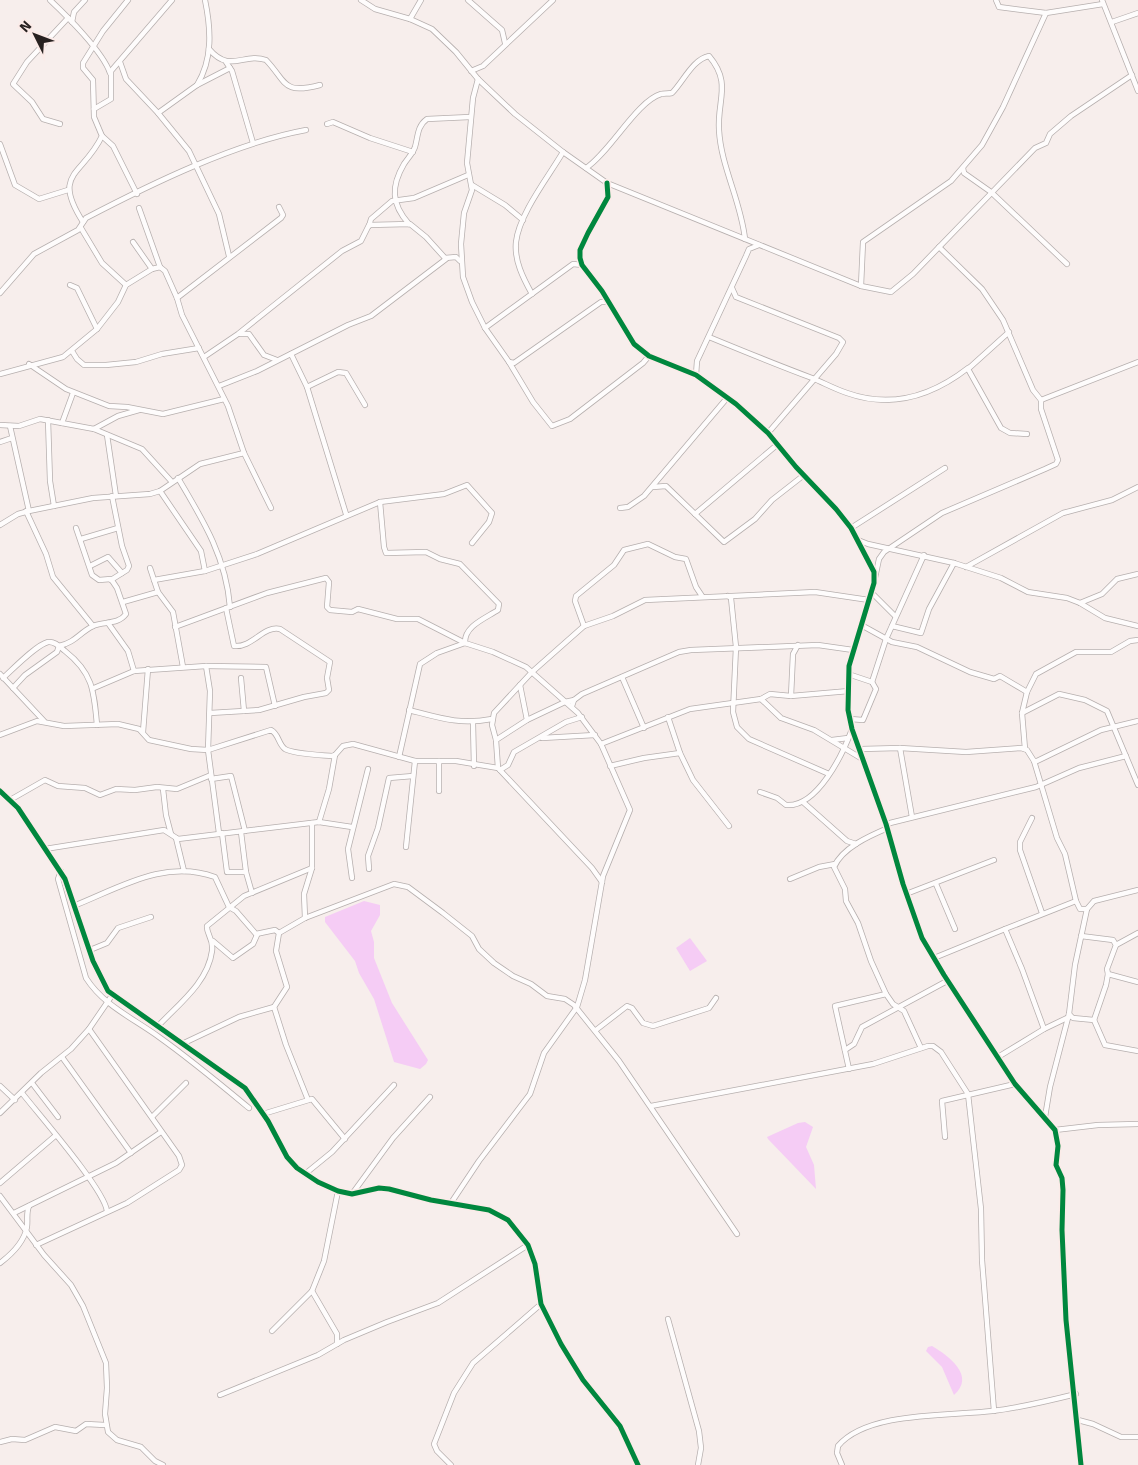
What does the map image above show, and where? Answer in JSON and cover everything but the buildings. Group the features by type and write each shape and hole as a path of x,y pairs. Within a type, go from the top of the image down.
{"street":[{"path":"50,0 70,20 106,63 110,73 111,99 94,109"},
{"path":"60,124 43,119 32,102 13,84 27,62 70,20 74,12 85,0"},
{"path":"128,0 103,31 82,66 93,80 94,117 102,136 116,151 137,194"},
{"path":"110,73 172,0"},
{"path":"197,85 206,69 209,49 210,33 205,0"},
{"path":"361,0 383,12 410,19 432,29 456,52 478,79 516,114 563,152 607,183 861,286 891,292 901,286 1036,146 1046,144 1049,136 1063,122 1132,74"},
{"path":"410,19 421,0"},
{"path":"468,0 502,30 505,43"},
{"path":"471,71 483,66 552,0"},
{"path":"996,0 999,7 1046,13 1102,2 1112,22 1138,91"},
{"path":"861,286 862,245 866,239 936,192 963,168 990,134 1046,13"},
{"path":"1112,22 1138,13"},
{"path":"209,49 218,58 226,62 230,68 254,144"},
{"path":"586,168 599,158 646,104 660,94 672,93 696,65 709,56 723,86 719,113 720,137 749,249 695,368 696,375"},
{"path":"226,62 262,58 269,63 279,80 289,85 304,88 320,85"},
{"path":"120,62 126,79 158,113 189,151 223,226 230,256"},
{"path":"106,63 114,67"},
{"path":"158,113 197,85 230,68"},
{"path":"478,79 470,117 468,175 472,185 462,227 460,260 467,291 485,328 510,362 545,420 549,424 556,426 570,419 622,380 649,356"},
{"path":"446,259 426,237 402,216 395,200 394,184 413,152 419,128 425,120 470,117"},
{"path":"327,124 333,122 370,138 413,152"},
{"path":"0,293 34,254 81,228 86,218 196,166 279,134 306,130"},
{"path":"83,222 71,202 68,190 77,170 102,136"},
{"path":"0,144 17,186 39,199 68,190"},
{"path":"532,294 521,274 516,252 516,240 523,220 563,152"},
{"path":"963,168 964,173 991,192 1067,264"},
{"path":"204,357 238,334 335,256 361,241 371,219 395,200 414,198 468,175"},
{"path":"607,183 608,197 580,250 582,265 609,302 634,344 649,356 696,375 727,398 768,433 851,528 875,579"},
{"path":"472,185 505,205 523,220"},
{"path":"178,298 281,218 283,215 279,207"},
{"path":"139,208 160,266 165,271 178,298 182,315 219,386 244,453 272,508"},
{"path":"368,226 409,224"},
{"path":"81,228 102,263 126,285"},
{"path":"133,242 152,269"},
{"path":"749,249 760,245"},
{"path":"939,247 982,289 1009,332 1033,390 1041,400 1041,409 1058,455 1056,464 942,512 880,555 872,593 863,626 853,650 848,674 850,719 852,730 861,749 887,826 906,894 922,938 1015,1084 1046,1117 1055,1130 1058,1146 1056,1165 1062,1178 1063,1190 1062,1230 1066,1320 1076,1394 1081,1465"},
{"path":"219,386 257,371 348,324 371,316 446,259 456,257 460,260"},
{"path":"485,328 573,264 582,265"},
{"path":"0,374 29,364 63,357 72,351 97,329 118,302 126,285 160,266"},
{"path":"70,285 77,287 97,329"},
{"path":"732,288 734,296 841,340 843,346 768,433"},
{"path":"510,362 514,363 601,302 609,302"},
{"path":"709,337 848,393 883,401 902,400 941,386 968,368 1009,332"},
{"path":"238,334 249,334 264,355 277,360"},
{"path":"72,351 77,359 84,364 106,365 136,362 162,354 199,348"},
{"path":"291,354 307,387 346,514"},
{"path":"1041,400 1138,362"},
{"path":"29,364 73,393 109,406 171,413 224,399"},
{"path":"688,371 695,368"},
{"path":"968,368 1001,428 1010,433 1027,434"},
{"path":"307,387 338,372 346,374 365,405"},
{"path":"62,423 73,393"},
{"path":"620,508 631,505 653,487 727,398"},
{"path":"94,429 118,416 140,410"},
{"path":"0,425 19,426 40,419 94,429 142,449 172,482"},
{"path":"48,420 50,481 54,506"},
{"path":"10,426 27,511 46,554 53,577 93,626"},
{"path":"76,528 92,575 96,579 111,580 129,566 118,528 108,435"},
{"path":"0,442 12,438"},
{"path":"695,514 778,444"},
{"path":"0,525 27,511 114,496 150,494 160,491 200,464 244,453"},
{"path":"851,528 946,468"},
{"path":"653,487 666,486 721,541 726,542 804,475"},
{"path":"178,478 205,523 223,564 233,644 236,647 249,644 276,628 287,632 330,662 327,678 328,692 275,706 244,711 210,713"},
{"path":"154,580 205,571 301,537 346,514 380,502 438,495 469,486 492,513 489,522 472,543"},
{"path":"966,566 1063,513 1112,500 1138,488"},
{"path":"160,491 201,551 205,571"},
{"path":"380,502 386,553 426,552 440,559 460,564 499,604 498,610 470,629 465,637 465,643"},
{"path":"81,539 118,528"},
{"path":"857,539 868,544 954,562 1001,578 1028,592 1067,598 1080,603 1105,618 1129,622 1138,626"},
{"path":"584,626 575,601 576,596 614,565 624,550 640,545 655,546 675,557 686,559 696,587 702,596"},
{"path":"872,682 895,616 924,555"},
{"path":"90,566 108,557 122,573"},
{"path":"892,626 921,633 929,609 954,562"},
{"path":"150,568 158,592 173,612 182,667"},
{"path":"1080,603 1102,594 1117,578 1138,574"},
{"path":"175,628 267,593 326,578 329,582 328,607 330,610 352,612 358,609 397,619 418,619 465,643 515,661 532,672 572,706 601,744 630,810 609,857 602,882 585,980 577,1007 544,1053 530,1094 479,1161 451,1204"},
{"path":"59,646 73,643 93,626 108,623 125,616 123,602 111,580"},
{"path":"123,602 158,592"},
{"path":"408,710 449,722 473,723 492,719 532,672 584,626 613,616 645,600 815,592 869,600"},
{"path":"872,593 895,616"},
{"path":"728,596 730,598 736,647 733,704 737,726 748,738 829,774"},
{"path":"108,623 128,651 134,671"},
{"path":"863,626 886,639 917,647 978,675 994,679 1000,676 1027,692"},
{"path":"1087,909 1080,909 1076,901 1065,854 1057,838 1034,762 1025,749 1022,713 1027,692 1036,674 1076,652 1111,652 1138,640"},
{"path":"44,721 1,676 46,643 51,642 59,646 82,666 94,688 97,725"},
{"path":"399,757 408,710 420,664 442,651 465,643"},
{"path":"791,696 792,654 798,645"},
{"path":"496,740 527,720 679,652 736,647 798,645 818,645 853,650"},
{"path":"13,688 25,675 57,652 59,646"},
{"path":"94,688 134,671 148,669 206,666 266,667 275,706"},
{"path":"206,666 210,690 208,750 227,872 246,872"},
{"path":"143,732 148,669"},
{"path":"848,674 872,682 876,689 863,720 850,719"},
{"path":"622,677 644,728"},
{"path":"241,678 244,711"},
{"path":"520,685 527,720"},
{"path":"601,744 668,717 700,707 761,699 770,694 791,696 849,690"},
{"path":"1022,713 1053,696 1063,694 1085,700 1107,711 1138,785"},
{"path":"761,699 781,718 832,740 865,761"},
{"path":"572,706 574,700"},
{"path":"668,717 680,753 693,780 729,826"},
{"path":"319,822 329,789 335,755 343,746 353,744 415,760 456,761 474,766 499,769 508,765 514,752 571,720 582,718"},
{"path":"492,719 499,769 507,780 592,868 602,882"},
{"path":"0,728 2,734 29,722 44,721 64,726 118,724 143,732 152,741 191,749 208,750 269,730 275,732 282,746 289,750 335,755"},
{"path":"1034,762 1113,726 1138,721"},
{"path":"473,723 474,766"},
{"path":"760,792 777,798 786,805 803,802 829,774 845,747 852,730"},
{"path":"542,738 595,735"},
{"path":"832,740 848,738"},
{"path":"861,749 900,748 966,752 999,748 1025,749"},
{"path":"900,748 912,817"},
{"path":"610,766 644,758 680,753"},
{"path":"790,879 819,867 835,864 856,844 887,826 912,817 948,810 1041,786 1079,768 1126,756"},
{"path":"406,847 415,760"},
{"path":"439,761 439,791"},
{"path":"352,878 348,857 352,828 368,769"},
{"path":"10,800 45,780 58,786 84,788 97,794 116,789 135,790 157,787 176,789 211,777 231,776 243,831 246,872 252,893"},
{"path":"369,869 368,856 378,828 389,778 412,776"},
{"path":"163,789 166,815 171,834"},
{"path":"0,791 10,800 61,871 76,905 101,979 113,994 245,1088 264,1114 287,1157 304,1174 338,1191 352,1194 380,1188 451,1204 481,1208 503,1216 516,1228 528,1245 535,1264 541,1304 583,1380 620,1426 636,1464"},
{"path":"803,802 847,841 856,844"},
{"path":"1032,818 1020,842 1020,850 1042,913"},
{"path":"176,838 319,822 352,828"},
{"path":"305,918 304,894 312,868 312,823"},
{"path":"46,849 164,830 176,838 184,871"},
{"path":"906,894 994,860"},
{"path":"835,864 837,876 845,889 846,901 858,923 886,994 893,1004 901,1008 921,1048"},
{"path":"279,933 272,930 257,935 253,944 232,958 213,941 206,928 229,906 252,893 312,868"},
{"path":"61,871 58,879 86,978 107,1004 159,1037 249,1108"},
{"path":"76,905 131,881 159,872 184,871 215,877 229,906 236,910 257,935"},
{"path":"279,933 305,918 394,884 403,884 472,936 482,952 503,969 547,996 565,999 577,1007 651,1106 737,1234"},
{"path":"936,884 955,929"},
{"path":"1046,1117 1050,1087 1069,1015 1087,909 1094,901 1138,890"},
{"path":"934,958 1042,913 1076,901"},
{"path":"90,950 108,943 118,928 151,918"},
{"path":"1005,929 1044,1029"},
{"path":"184,1043 239,1017 274,1007 287,988 276,951 279,933"},
{"path":"1138,933 1116,945 1107,969 1106,985 1094,1020 1105,1045 1138,1051"},
{"path":"1082,936 1110,939 1116,945"},
{"path":"159,1026 206,972 210,965 213,941"},
{"path":"1108,974 1138,982"},
{"path":"845,1050 854,1044 862,1027 901,1008 947,980"},
{"path":"0,1114 62,1057 89,1029 113,994"},
{"path":"849,1069 835,1006 886,994"},
{"path":"596,1030 627,1006 632,1008 643,1023 654,1026 709,1008 716,998"},
{"path":"274,1007 286,1045 308,1100"},
{"path":"998,1058 1069,1015"},
{"path":"1069,1015 1073,1018 1094,1020"},
{"path":"36,1245 133,1199 181,1168 180,1156 89,1029"},
{"path":"651,1106 849,1069 897,1058 921,1048 933,1046 937,1048 956,1072 968,1094 981,1209 982,1260 994,1411"},
{"path":"62,1057 131,1153"},
{"path":"32,1083 58,1117"},
{"path":"152,1117 186,1083"},
{"path":"945,1137 941,1102 1015,1084"},
{"path":"304,1174 323,1161 394,1085"},
{"path":"0,1086 15,1100"},
{"path":"22,1093 88,1177 108,1211"},
{"path":"352,1194 393,1138 430,1097"},
{"path":"264,1114 308,1100 314,1100 345,1139"},
{"path":"1055,1130 1098,1124 1138,1124"},
{"path":"14,1213 88,1177 131,1153 162,1132"},
{"path":"0,1183 55,1136"},
{"path":"272,1331 312,1291 324,1261 338,1191"},
{"path":"0,1196 36,1245 71,1285 101,1348 106,1363 105,1425 113,1438 141,1448 155,1461 163,1465"},
{"path":"0,1263 17,1248 26,1229 29,1206"},
{"path":"220,1395 318,1355 337,1344 394,1319 438,1303 528,1245"},
{"path":"312,1291 337,1334 337,1344"},
{"path":"451,1465 437,1451 434,1444 458,1385 473,1363 541,1304"},
{"path":"668,1319 699,1431 701,1448 698,1465"},
{"path":"842,1465 837,1453 838,1446 846,1438 877,1424 922,1415 994,1411 1076,1394"},
{"path":"1078,1420 1093,1424 1121,1437 1138,1437"},
{"path":"0,1442 12,1439 25,1440 55,1427 76,1430 86,1424 105,1425"}],"shaded area":[{"path":"364,901 380,905 380,915 371,931 374,942 374,958 392,1003 428,1060 420,1069 394,1062 374,999 359,973 355,961 325,922 325,917"},
{"path":"690,938 707,961 690,971 676,948"},
{"path":"805,1122 813,1127 806,1147 814,1165 816,1189 767,1137 798,1123"},
{"path":"932,1346 946,1355 958,1367 962,1381 960,1388 954,1395 942,1367 926,1351 928,1347"}],"cycle path":[{"path":"607,183 608,197 580,250 580,258 582,265 602,291 634,344 649,356 696,375 736,404 768,433 851,528 874,572 874,583 849,666 848,710 852,729 886,824 903,884 922,938 1015,1084 1055,1130 1058,1146 1056,1165 1062,1178 1063,1190 1062,1230 1066,1320 1081,1465"},
{"path":"0,791 18,808 65,879 93,961 108,991 245,1088 268,1121 287,1157 297,1168 318,1182 338,1191 352,1194 379,1188 389,1189 431,1200 489,1210 508,1220 528,1245 535,1264 541,1304 561,1344 583,1380 620,1426 638,1465"}]}
